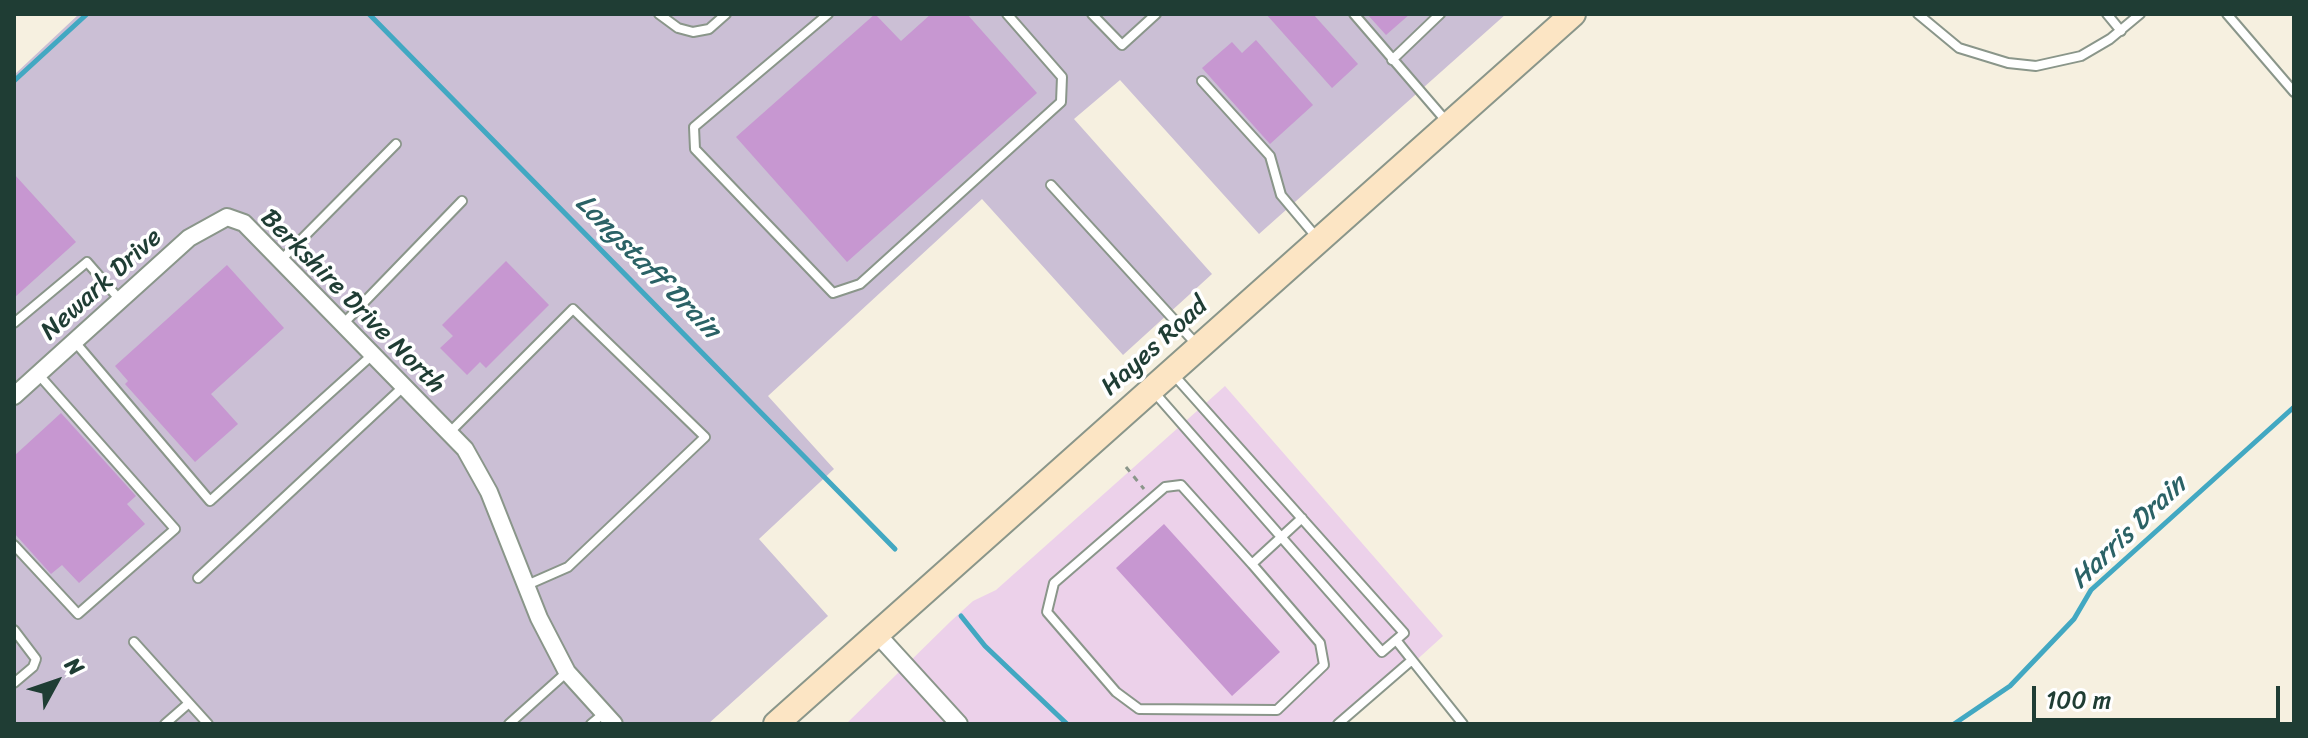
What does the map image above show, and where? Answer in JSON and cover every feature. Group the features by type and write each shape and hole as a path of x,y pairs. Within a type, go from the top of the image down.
{"main road":[{"name":"Hayes Road","path":"776,724 1573,14"}],"street":[{"name":"Berkshire Drive North","path":"227,217 244,223 465,449 489,492 539,618 567,672 603,721"},
{"name":"Newark Drive","path":"14,396 189,238 227,217"},
{"path":"877,634 959,724"}],"lane":[{"path":"659,14 678,28 693,32 709,29 726,14"},
{"path":"828,14 694,127 695,149 833,293 860,284 1061,102 1062,77 1007,14"},
{"path":"1092,14 1122,45 1156,14"},
{"path":"1354,14 1449,125"},
{"path":"1392,60 1440,14"},
{"path":"1918,14 1959,48 2008,63 2036,66 2081,56 2121,31 2140,14"},
{"path":"2107,14 2121,31"},
{"path":"2227,14 2294,92"},
{"path":"1202,81 1270,156 1281,195 1318,239"},
{"path":"280,260 396,144"},
{"path":"1051,185 1198,347"},
{"path":"341,325 462,201"},
{"path":"14,323 71,272 87,262 120,301"},
{"path":"444,430 573,309 705,437 568,567 527,585"},
{"path":"75,342 210,501 371,356"},
{"path":"1151,388 1382,652 1404,633 1171,371"},
{"path":"14,545 78,614 175,529 39,375"},
{"path":"198,578 402,388"},
{"path":"1181,485 1252,564 1320,643 1324,665 1277,710 1139,709 1116,692 1047,612 1054,583 1165,487 1181,485"},
{"path":"1252,564 1302,518"},
{"path":"14,630 36,659 33,667 14,683"},
{"path":"1396,640 1463,724"},
{"path":"134,642 208,724"},
{"path":"1338,724 1412,660"},
{"path":"509,724 567,672"},
{"path":"165,724 189,703"}],"path":[{"path":"1126,467 1152,498"}],"shaded area":[{"path":"79,14 1506,14 1259,234 1120,80 1074,119 1212,274 1123,355 982,199 768,396 834,469 759,539 828,616 708,724 14,724 14,75"},
{"path":"1225,386 1443,636 1346,724 846,724 973,601 996,590"}],"building":[{"path":"875,14 901,41 931,14 967,14 1037,93 847,262 736,137"},
{"path":"1266,14 1313,14 1358,64 1332,88"},
{"path":"1367,14 1410,14 1386,35"},
{"path":"1256,40 1313,105 1270,144 1202,68 1232,42 1242,53"},
{"path":"14,174 76,242 14,298"},
{"path":"506,261 549,305 486,368 480,362 467,375 440,348 453,336 442,325"},
{"path":"227,265 284,328 211,394 238,424 195,462 125,384 128,381 115,366"},
{"path":"61,413 136,496 127,504 145,524 79,583 62,565 51,574 14,533 14,456"},
{"path":"1164,524 1280,652 1232,696 1116,568"}],"waterway":[{"path":"14,81 87,14"},
{"name":"Longstaff Drain","path":"369,14 895,549"},
{"name":"Harris Drain","path":"1954,724 2010,686 2074,619 2091,590 2294,407"},
{"name":"Longstaff Drain","path":"961,616 985,646 1067,724"}]}
